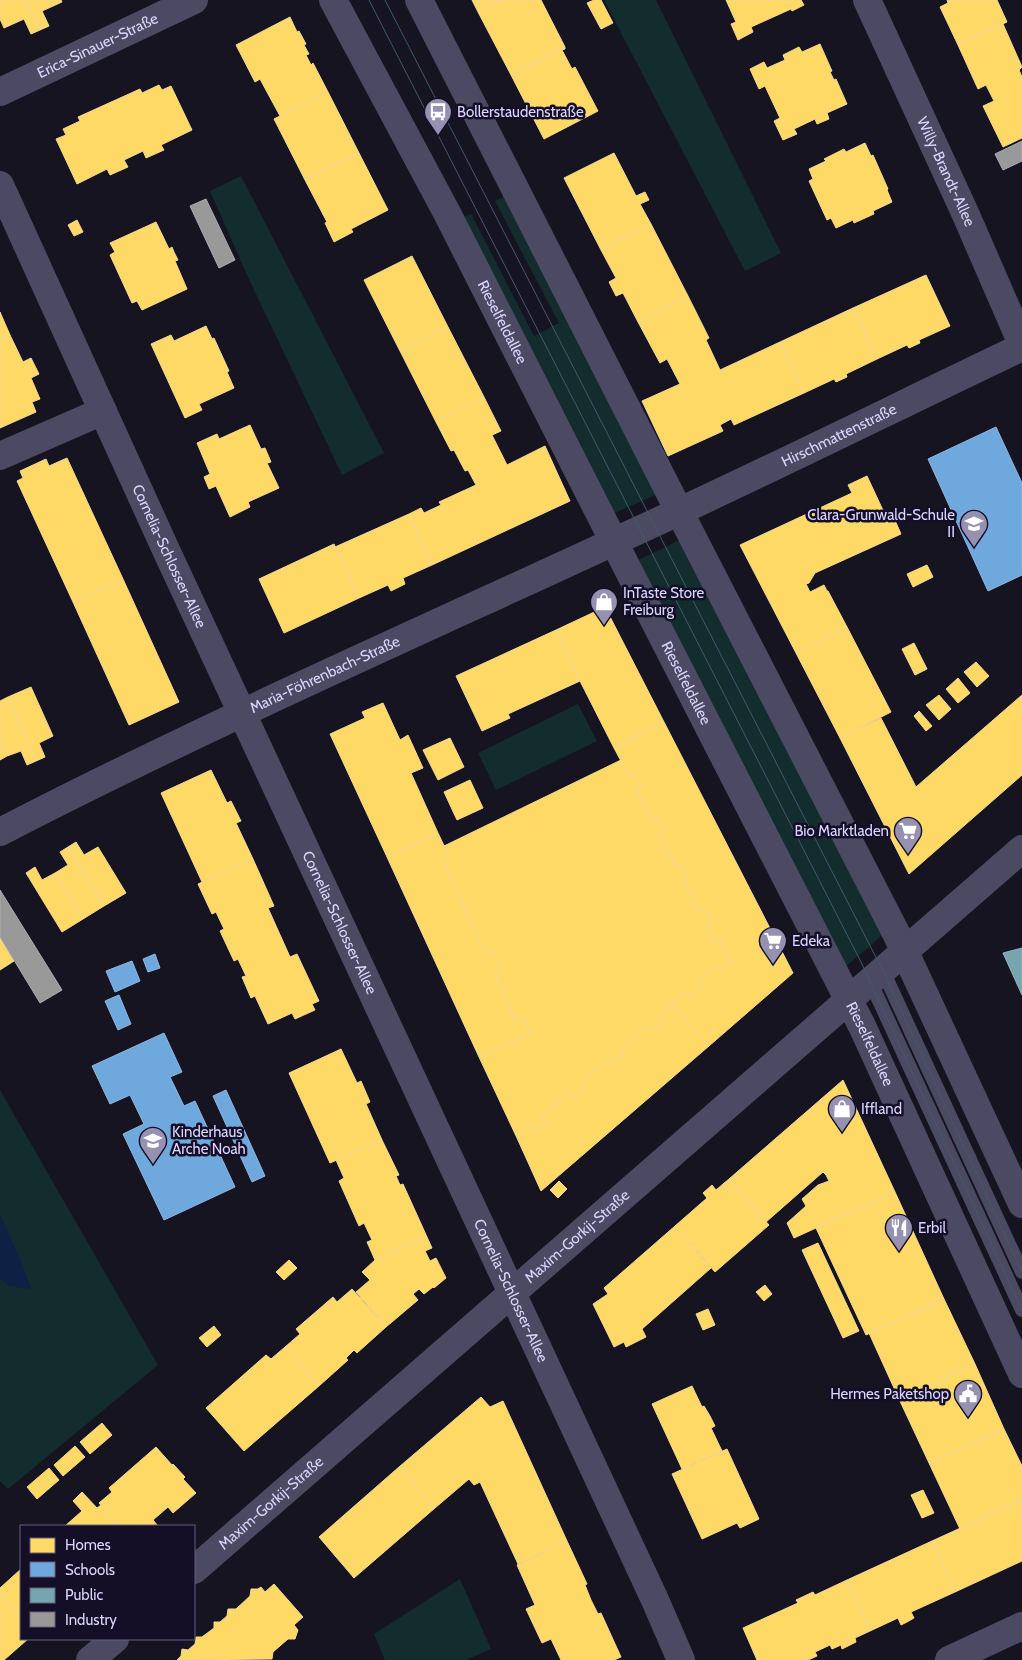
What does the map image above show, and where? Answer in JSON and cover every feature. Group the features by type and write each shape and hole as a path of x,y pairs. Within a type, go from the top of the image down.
{"street":[{"name":"Erica-Sinauer-Straße","path":"0,92 194,0"},
{"name":"Rieselfeldallee","path":"333,0 447,213 849,1000 904,1114 1022,1374"},
{"path":"419,0 905,951 1022,1204"},
{"name":"Willy-Brandt-Allee","path":"867,0 966,214 1022,346"},
{"name":"Cornelia-Schlosser-Allee","path":"0,185 241,712 682,1660"},
{"name":"Hirschmattenstraße","path":"654,524 1022,346"},
{"path":"0,456 103,411"},
{"name":"Maria-Föhrenbach-Straße","path":"0,832 241,712 654,524"},
{"name":"Maxim-Gorkij-Straße","path":"195,1569 1022,849"},
{"path":"949,1660 1022,1626"},
{"path":"90,1660 114,1640"}],"lane":[{"path":"876,976 1022,1272"},
{"path":"876,976 1022,1310"}],"green space":[{"path":"604,0 656,0 781,253 745,271"},
{"path":"241,176 384,453 342,475 248,277 210,191"},
{"path":"508,195 660,493 610,515 459,219 471,214 534,336 559,323 495,201"},
{"path":"684,538 886,932 843,969 634,562"},
{"path":"578,704 597,741 496,790 478,753"},
{"path":"0,1090 158,1365 8,1489 0,1481"},
{"path":"460,1579 491,1649 466,1660 385,1660 374,1634"}],"water":[{"path":"0,1214 31,1289 9,1286 0,1278"}],"building: Homes":[{"path":"0,0 26,0 40,30 31,34 24,19 4,28 0,19"},
{"path":"26,0 61,0 62,2 42,11 49,26 40,30"},
{"path":"472,0 501,0 478,12"},
{"path":"501,0 541,0 565,47 511,75 478,12"},
{"path":"601,0 613,23 601,29 587,3"},
{"path":"726,0 801,0 804,5 751,27 753,32 738,40 731,24 736,22"},
{"path":"947,0 997,0 1007,22 958,45 940,7 948,3"},
{"path":"290,17 297,32 299,31 306,44 304,45 309,54 306,55 311,65 313,63 328,92 280,116 260,79 255,82 236,45"},
{"path":"1003,24 1022,67 1019,70 1022,77 1022,138 1003,147 983,106 994,101 986,85 978,89 958,45"},
{"path":"820,44 832,71 830,72 834,80 836,79 847,104 827,113 829,119 817,124 815,119 794,129 797,134 783,140 774,121 780,118 765,86 759,89 750,69 764,62 767,68 785,60 783,55 799,47 802,52"},
{"path":"565,47 562,50 572,69 575,67 598,111 544,139 511,75"},
{"path":"159,85 162,90 171,86 192,130 161,145 164,150 146,158 143,151 124,160 128,167 110,175 107,169 77,184 56,139 66,135 63,129 80,121 78,117 140,89 142,93"},
{"path":"328,92 359,153 305,180 274,119"},
{"path":"865,143 871,156 873,155 892,202 873,211 874,214 854,223 853,220 836,228 831,218 827,220 809,181 813,179 809,169 844,149 846,152"},
{"path":"359,153 388,210 351,229 353,232 334,242 325,223 327,222 305,180"},
{"path":"614,153 636,196 645,192 649,200 640,204 651,224 601,250 564,178"},
{"path":"77,220 83,232 74,236 68,225"},
{"path":"156,222 169,249 172,247 178,260 175,261 187,289 142,310 137,301 132,303 110,255 115,252 110,243"},
{"path":"651,224 688,296 638,322 623,293 616,296 609,282 616,278 601,250"},
{"path":"412,256 448,327 400,351 364,280"},
{"path":"926,275 950,326 919,340 920,343 909,348 907,345 877,359 853,308"},
{"path":"688,296 709,338 706,340 720,370 780,342 804,393 734,425 731,419 720,425 723,431 668,456 642,401 680,384 667,359 660,363 638,322"},
{"path":"853,308 877,359 846,374 847,377 836,382 834,379 804,393 780,342"},
{"path":"0,312 10,335 0,340"},
{"path":"206,326 212,339 214,338 229,371 227,372 234,388 199,404 202,410 185,418 151,344 171,335 174,341"},
{"path":"448,327 484,397 436,422 400,351"},
{"path":"10,335 23,362 31,358 39,374 31,378 40,399 32,402 36,412 0,428 0,340"},
{"path":"484,397 501,431 492,435 507,465 545,446 570,501 432,565 409,514 421,508 424,513 441,505 439,502 476,485 468,470 465,471 454,450 451,451 436,422"},
{"path":"250,425 261,449 265,448 271,462 267,463 279,488 248,502 250,507 230,517 216,486 209,489 204,477 210,474 197,443 217,434 219,439"},
{"path":"67,458 123,579 73,602 17,481 23,478 20,471 46,459 49,466"},
{"path":"867,476 888,521 894,518 901,534 815,573 809,583 806,584 810,592 824,585 847,627 796,653 740,545 852,493 848,485"},
{"path":"409,514 432,565 403,578 405,584 391,591 388,585 359,598 335,547"},
{"path":"334,544 359,598 284,633 259,579"},
{"path":"927,565 933,577 913,587 907,574"},
{"path":"123,579 179,702 129,725 73,602"},
{"path":"605,607 664,722 614,748 556,630"},
{"path":"847,627 891,712 840,738 796,653"},
{"path":"556,630 580,681 508,714 510,718 482,731 456,676"},
{"path":"914,643 927,669 915,675 902,649"},
{"path":"976,662 989,676 977,687 964,672"},
{"path":"958,678 970,693 958,703 946,689"},
{"path":"31,687 53,736 39,743 45,757 36,761 8,697"},
{"path":"939,695 951,709 939,720 926,705"},
{"path":"1022,695 1022,775 909,874 840,738 881,718 916,787"},
{"path":"8,697 36,761 27,765 21,751 7,756 0,740 0,701"},
{"path":"383,703 400,740 408,735 423,768 411,773 438,833 387,857 330,734 365,718 362,712"},
{"path":"919,711 932,726 926,731 914,716"},
{"path":"664,722 793,973 709,1046 672,1004 686,992 691,997 702,988 697,982 716,966 720,971 732,962 721,940 715,944 706,927 712,924 705,910 699,913 683,881 689,878 682,864 676,867 659,835 665,832 658,819 652,822 636,789 641,786 635,773 629,776 614,748"},
{"path":"450,738 464,767 438,780 423,750"},
{"path":"0,740 7,756 0,760"},
{"path":"621,760 629,776 635,773 641,786 636,789 652,822 658,819 665,832 659,835 676,867 682,864 689,878 683,881 699,913 705,910 712,924 706,927 715,944 721,940 732,962 720,971 716,966 697,982 702,988 691,997 686,992 659,1016 663,1021 652,1031 647,1026 620,1049 624,1054 613,1064 609,1059 582,1082 586,1088 574,1098 570,1093 542,1117 546,1122 535,1132 531,1126 517,1138 479,1057 531,1033 523,1017 516,1021 495,974 502,971 491,947 484,951 442,859 449,856 444,846"},
{"path":"211,770 227,803 231,801 241,821 236,823 253,859 202,882 161,793"},
{"path":"470,780 483,808 457,820 444,792"},
{"path":"438,833 449,856 442,859 484,951 491,947 502,971 495,974 516,1021 523,1017 531,1033 479,1057 387,857"},
{"path":"76,842 84,855 98,847 126,893 104,906 68,847"},
{"path":"68,847 104,906 83,919 55,873 68,865 60,852"},
{"path":"253,859 274,906 268,908 290,957 297,954 319,1001 312,1004 315,1010 295,1019 292,1013 268,1024 255,996 251,998 242,977 246,976 238,959 234,961 220,931 224,929 216,912 212,914 198,884"},
{"path":"35,867 42,880 55,873 83,919 62,932 26,873"},
{"path":"0,937 14,961 0,970"},
{"path":"672,1004 709,1046 541,1191 517,1138 531,1126 535,1132 546,1122 542,1117 570,1093 574,1098 586,1088 582,1082 609,1059 613,1064 624,1054 620,1049 647,1026 652,1031 663,1021 659,1016"},
{"path":"341,1049 357,1083 361,1081 370,1102 366,1104 382,1140 330,1163 289,1073"},
{"path":"843,1080 895,1192 794,1238 787,1223 806,1206 802,1199 818,1185 829,1181 823,1172 766,1222 729,1179"},
{"path":"382,1140 399,1175 396,1176 400,1185 403,1184 427,1237 375,1260 367,1242 372,1240 364,1223 359,1226 339,1181 344,1178 336,1160"},
{"path":"729,1179 769,1225 715,1272 675,1226 707,1198 703,1193 712,1185 716,1190"},
{"path":"559,1181 567,1189 558,1198 550,1190"},
{"path":"895,1192 944,1299 866,1335 816,1228"},
{"path":"675,1226 711,1268 642,1329 646,1337 626,1347 624,1342 614,1347 593,1304 608,1294 604,1288"},
{"path":"427,1237 432,1248 425,1251 430,1261 436,1258 446,1278 424,1294 419,1289 413,1294 418,1300 386,1327 356,1292 370,1280 362,1272 375,1260"},
{"path":"818,1243 859,1331 843,1338 802,1250"},
{"path":"289,1260 297,1268 284,1280 276,1272"},
{"path":"765,1285 772,1294 764,1301 756,1292"},
{"path":"352,1289 386,1327 357,1353 354,1350 346,1358 348,1360 319,1386 285,1347 300,1334 296,1329 333,1297 337,1302"},
{"path":"944,1299 975,1364 899,1399 869,1333"},
{"path":"708,1309 715,1325 703,1330 696,1314"},
{"path":"214,1326 221,1335 207,1347 199,1338"},
{"path":"285,1347 319,1386 244,1451 206,1408 266,1355 271,1359"},
{"path":"975,1364 1004,1429 929,1463 899,1399"},
{"path":"692,1386 702,1407 704,1406 715,1426 711,1428 722,1451 682,1469 652,1404"},
{"path":"481,1397 490,1407 503,1401 567,1541 518,1564 480,1482 474,1485 469,1479 435,1508 399,1467"},
{"path":"102,1423 112,1435 90,1454 80,1442"},
{"path":"1004,1429 1022,1466 1022,1500 960,1529 929,1463"},
{"path":"75,1446 85,1457 63,1476 54,1465"},
{"path":"156,1447 185,1477 183,1479 196,1493 173,1513 168,1507 153,1520 157,1525 118,1525 99,1503 112,1492 109,1488"},
{"path":"727,1449 759,1519 740,1528 737,1523 702,1539 672,1474"},
{"path":"399,1467 435,1508 354,1578 319,1537"},
{"path":"49,1468 59,1480 37,1499 27,1487"},
{"path":"923,1490 934,1513 922,1518 911,1495"},
{"path":"82,1492 97,1508 101,1505 118,1525 66,1525 82,1511 73,1501"},
{"path":"1022,1500 1022,1561 955,1592 932,1541"},
{"path":"567,1541 587,1584 585,1585 591,1600 598,1614 601,1613 621,1657 614,1660 561,1660 551,1639 542,1643 526,1609 535,1605 517,1565"},
{"path":"932,1541 955,1592 911,1612 914,1618 901,1625 898,1618 870,1631 847,1580"},
{"path":"20,1570 20,1616 0,1592 0,1588"},
{"path":"847,1580 870,1631 855,1638 856,1642 842,1649 841,1645 832,1649 830,1645 815,1652 817,1656 808,1660 757,1660 743,1628 798,1603 796,1600 813,1592 815,1595"},
{"path":"274,1584 303,1617 294,1625 298,1630 295,1639 288,1639 273,1652 272,1659 177,1660 181,1656 182,1649 188,1650 195,1644 196,1637 202,1637 214,1628 214,1622 220,1622 227,1616 228,1609 236,1609 250,1596 251,1589 261,1587 265,1592"},
{"path":"0,1592 20,1616 20,1640 27,1640 4,1660 0,1660"}],"building: Schools":[{"path":"996,427 1022,483 1022,575 988,591 928,459"},
{"path":"155,954 160,968 148,972 143,959"},
{"path":"132,961 140,981 115,992 106,971"},
{"path":"119,995 131,1024 118,1030 105,1001"},
{"path":"164,1033 182,1072 170,1077 184,1106 195,1101 235,1187 164,1220 123,1134 144,1124 130,1095 110,1104 92,1066"},
{"path":"226,1090 265,1176 252,1182 213,1096"}],"building: Public":[{"path":"1022,948 1022,995 1003,953"}],"building: Industry":[{"path":"1022,141 1022,161 1003,170 995,154"},
{"path":"206,199 235,260 219,268 190,206"},
{"path":"0,890 62,990 40,1003 0,937"}],"tram line":[{"path":"369,0 861,962 1022,1310"},
{"path":"385,0 883,971 1022,1272"}],"place":[{"name":"Bollerstaudenstraße","path":"438,136"},
{"name":"Clara-Grunwald-Schule II","path":"974,548"},
{"name":"InTaste Store Freiburg","path":"604,626"},
{"name":"Bio Marktladen","path":"908,855"},
{"name":"Edeka","path":"773,965"},
{"name":"Iffland","path":"842,1133"},
{"name":"Kinderhaus Arche Noah","path":"153,1165"},
{"name":"Erbil","path":"899,1252"},
{"name":"Hermes Paketshop","path":"968,1418"}]}
